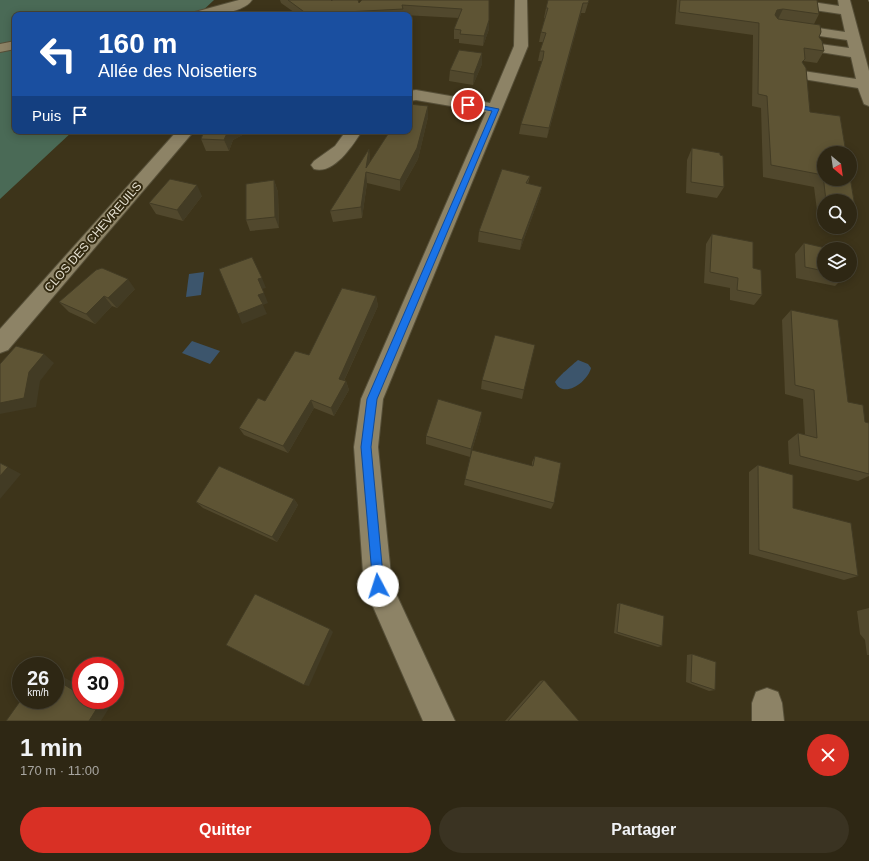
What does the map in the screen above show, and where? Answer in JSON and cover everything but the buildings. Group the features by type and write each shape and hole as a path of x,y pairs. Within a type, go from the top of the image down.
{"street":[{"path":"439,721 378,586 366,447 372,399 521,46 521,0"},
{"path":"210,12 244,2 246,9 249,12"},
{"path":"799,4 845,6 869,101"},
{"path":"776,26 853,37"},
{"path":"0,48 12,46"},
{"path":"820,48 857,54"},
{"path":"804,82 820,90 829,88 832,80 865,85"},
{"path":"412,96 416,95 495,109"},
{"name":"CLOS DES CHEVREUILS","path":"0,344 183,134"},
{"path":"320,165 341,150 352,134"}],"green space":[{"path":"0,0 214,0 201,12 12,12 12,134 70,134 0,199"}],"water":[{"path":"204,272 201,295 186,297 189,274"},
{"path":"192,341 220,351 210,364 182,353"},
{"path":"578,360 588,364 591,368 589,373 581,383 575,387 564,389 559,387 555,382"}],"route":[{"path":"378,586 366,447 372,399 495,109 468,105"}]}
